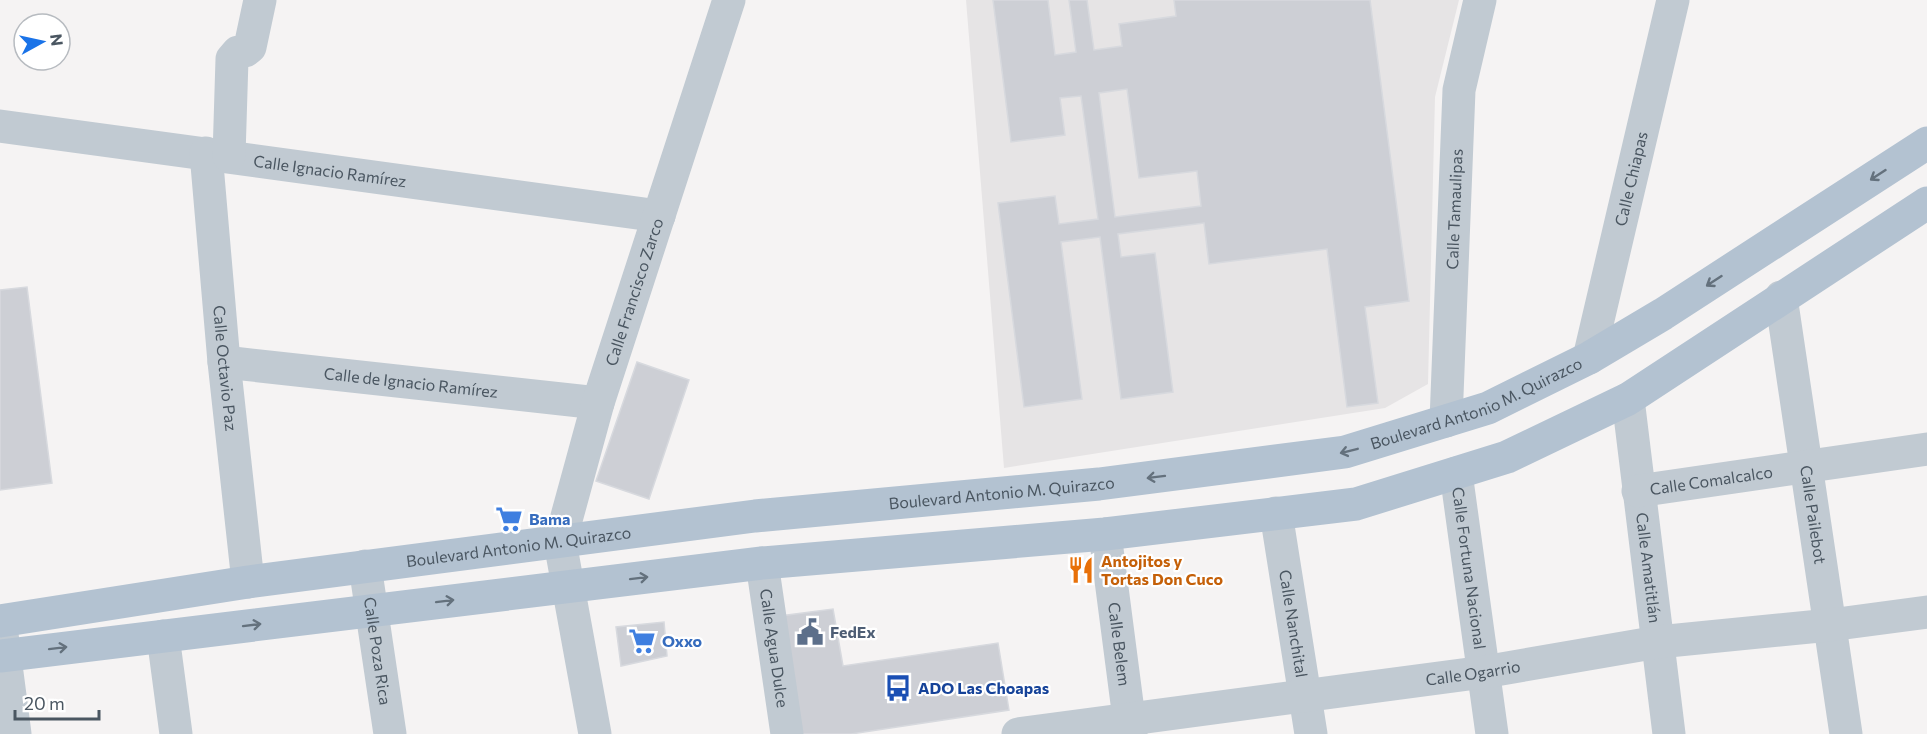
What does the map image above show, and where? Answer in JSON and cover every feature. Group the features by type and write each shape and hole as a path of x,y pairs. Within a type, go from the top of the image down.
{"main road":[{"name":"Boulevard Antonio M. Quirazco","path":"0,621 248,582 755,516 1099,484 1345,452 1488,408 1589,358 1663,314 1927,143"},
{"path":"2,655 762,563 1105,534 1356,504 1507,457 1628,399 1927,203"},
{"path":"867,505 872,554"}],"street":[{"name":"Calle Octavio Paz","path":"248,582 224,362 218,155 232,59 238,52 250,47 260,0"},
{"name":"Calle Francisco Zarco","path":"595,734 560,542 598,404 729,0"},
{"name":"Calle Tamaulipas","path":"1446,421 1459,90 1480,0"},
{"name":"Calle Chiapas","path":"1589,358 1673,0"},
{"name":"Calle Ignacio Ramírez","path":"0,126 659,216"},
{"name":"Calle Pailebot","path":"1781,297 1846,734"},
{"name":"Calle de Ignacio Ramírez","path":"224,362 598,404"},
{"name":"Calle Amatitlán","path":"1628,399 1669,734"},
{"name":"Calle Comalcalco","path":"1638,491 1927,449"},
{"name":"Calle Fortuna Nacional","path":"1456,473 1492,734"},
{"name":"Calle Nanchital","path":"1276,513 1311,734"},
{"name":"Calle Belem","path":"1105,534 1130,727"},
{"name":"Calle Agua Dulce","path":"762,563 787,734"},
{"name":"Calle Poza Rica","path":"365,566 390,734"},
{"name":"Calle Ogarrio","path":"1018,734 1130,727 1305,695 1484,672 1658,642 1830,625 1927,612"},
{"path":"0,621 2,655 15,734"},
{"path":"163,636 176,734"}],"shaded area":[{"path":"966,0 1459,0 1435,97 1428,384 1385,408 1004,468"}],"building":[{"path":"993,0 1048,0 1055,55 1076,52 1069,0 1087,0 1094,50 1122,46 1119,24 1176,16 1174,0 1370,0 1409,301 1365,307 1378,403 1347,407 1327,249 1209,264 1204,223 1118,234 1121,257 1155,253 1173,392 1121,399 1100,237 1061,242 1082,399 1024,407 998,203 1055,196 1059,224 1098,219 1081,96 1060,98 1065,135 1011,142","holes":["1127,89 1139,178 1197,171 1201,206 1115,217 1099,93"]},
{"path":"27,287 52,483 0,490 0,290"},
{"path":"637,362 689,380 649,499 596,481"},
{"name":"ADO Las Choapas","path":"833,609 843,666 998,643 1009,710 851,734 797,734 780,616"},
{"name":"Oxxo","path":"664,622 667,656 621,666 616,627"}],"place":[{"name":"Bama","path":"509,519"},
{"name":"Antojitos y Tortas Don Cuco","path":"1081,570"},
{"name":"FedEx","path":"810,632"},
{"name":"Oxxo","path":"642,641"},
{"name":"ADO Las Choapas","path":"898,688"}]}
